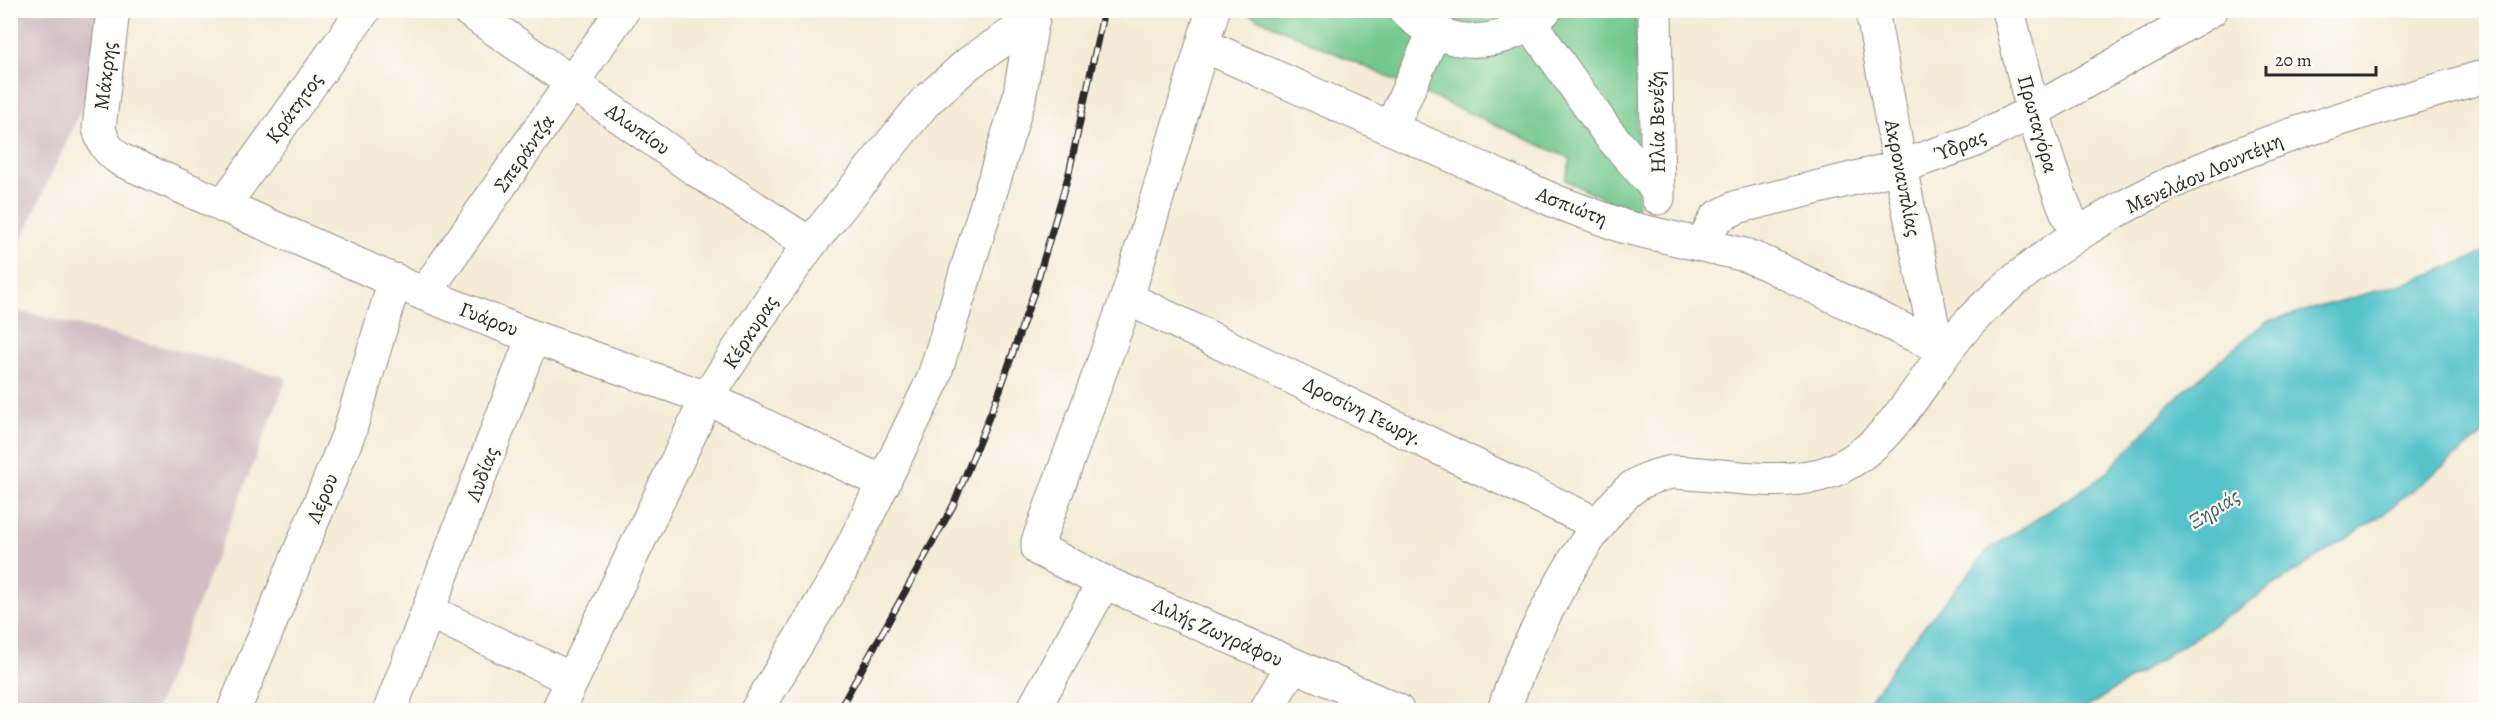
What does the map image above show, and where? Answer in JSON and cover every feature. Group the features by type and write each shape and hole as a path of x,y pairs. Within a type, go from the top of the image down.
{"street":[{"name":"Μάκρης","path":"102,142 99,128 113,10"},
{"name":"Κράτητος","path":"223,206 364,10"},
{"name":"Αλωπίου","path":"468,10 692,167 810,244"},
{"name":"Σπεράντζα","path":"410,287 573,83 623,10"},
{"path":"1127,298 1213,10"},
{"path":"1405,10 1434,32 1470,41 1506,36 1532,15 1608,133 1658,190"},
{"name":"Ηλία Βενέζη","path":"1655,10 1657,234"},
{"name":"Ακροναυπλίας","path":"1872,10 1900,167 1940,350"},
{"name":"Πρωταγόρα","path":"2008,10 2056,188 2077,235"},
{"name":"Ύδρας","path":"1702,244 1716,218 1737,207 1900,167 1971,142 2034,111 2211,10"},
{"name":"Κέρκυρας","path":"558,711 571,679 707,398 810,244 925,102 969,63 1033,15"},
{"name":"Κέρκυρας","path":"757,711 840,573 933,380 1019,99 1033,15"},
{"path":"1391,128 1434,32"},
{"name":"Ασπιώτη","path":"1203,45 1557,202 1625,226 1745,255 1790,273 1940,350"},
{"name":"Μενελάου Λουντέμη","path":"1504,711 1537,632 1599,525 1628,492 1657,475 1689,473 1775,479 1805,478 1836,468 1868,448 1882,435 1940,350 2037,263 2077,235 2163,186 2253,147 2295,132 2487,76"},
{"name":"Γυάρου","path":"102,142 109,152 122,160 223,206 410,287 533,337 707,398 884,483"},
{"name":"Λέρου","path":"234,711 410,287"},
{"name":"Δροσίνη Γεωργ.","path":"1127,298 1599,525"},
{"name":"Λιλής Ζωγράφου","path":"1127,298 1038,542 1040,551 1104,582 1396,711"},
{"name":"Λυδίας","path":"390,711 430,612 533,337"},
{"path":"1033,711 1104,582"},
{"path":"430,612 571,679"},
{"path":"1266,711 1293,665"}],"shaded area":[{"path":"11,11 102,11 91,88 11,263"},
{"path":"11,309 287,378 156,710 11,710"}],"green space":[{"path":"1241,11 1636,11 1638,207 1628,210 1565,180 1571,159"}],"water":[{"name":"Ξηριάς","path":"2486,252 2486,432 2382,515 2083,710 1863,710 1907,647 1988,550 2102,477 2178,396 2265,322 2412,281"}],"railway":[{"path":"839,710 953,506 1000,390 1034,292 1069,173 1104,10"}]}
